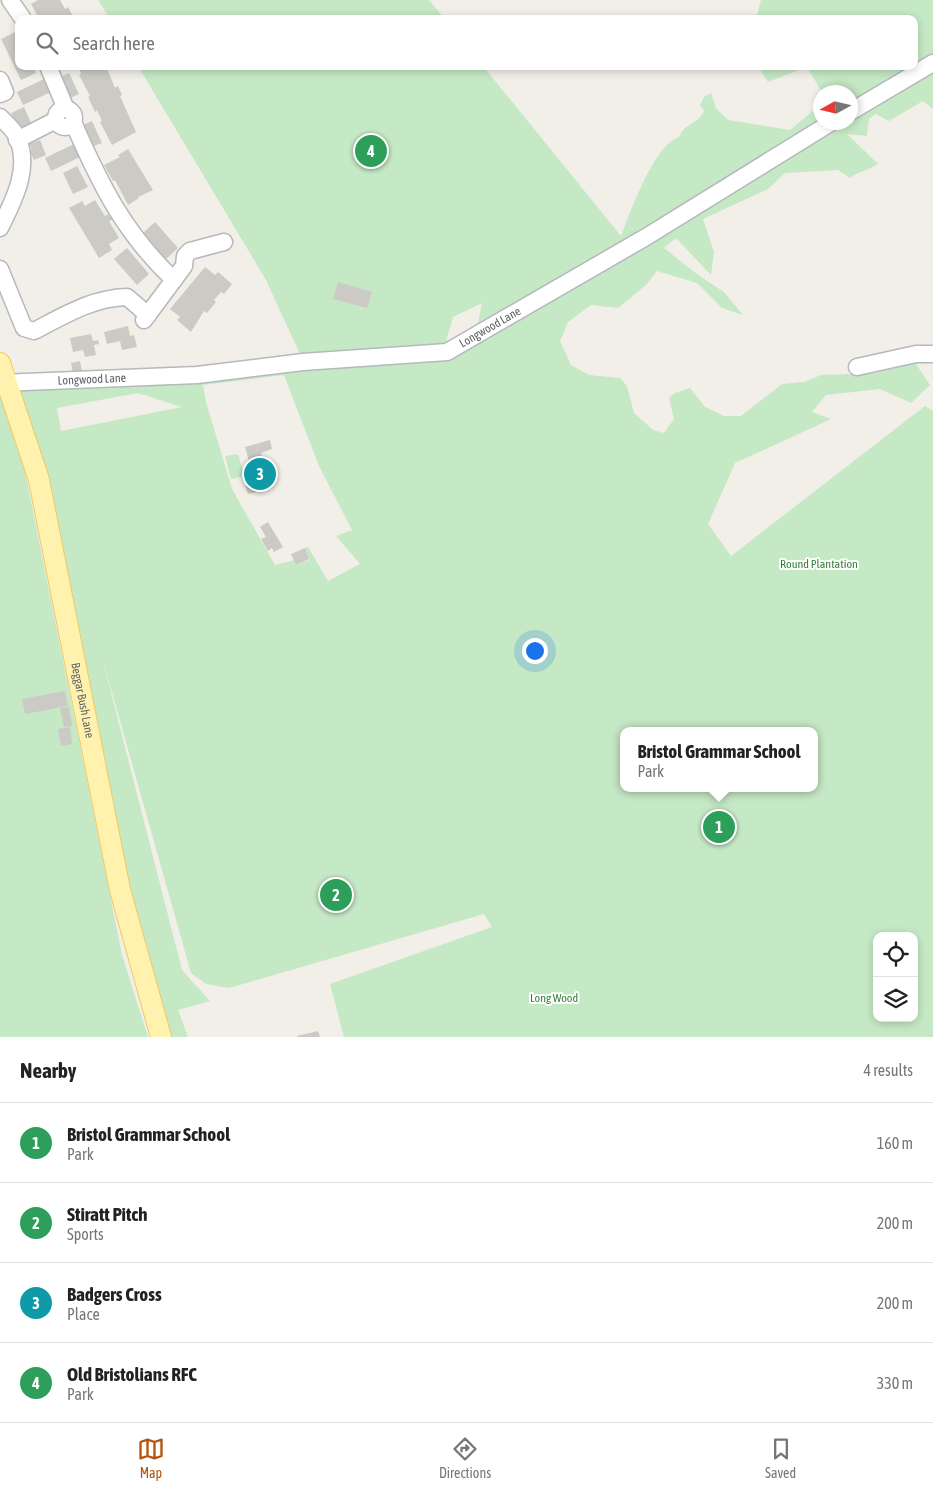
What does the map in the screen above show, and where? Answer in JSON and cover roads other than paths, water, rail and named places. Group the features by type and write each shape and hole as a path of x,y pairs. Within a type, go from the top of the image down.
{"main road":[{"name":"Beggar Bush Lane","path":"0,364 4,383 39,480 120,890 162,1037"}],"street":[{"path":"11,0 20,15"},
{"path":"858,107 933,63"},
{"path":"49,70 65,117 100,183 139,243 174,280"},
{"path":"0,80 5,92 0,94"},
{"path":"0,117 15,134 21,153 23,174 0,228"},
{"path":"17,140 65,117"},
{"name":"Longwood Lane","path":"4,383 197,376 303,362 447,352 646,237 820,130"},
{"path":"0,269 24,328 34,331 95,301 109,298 127,297 146,317 184,266 185,256 190,251 224,242"},
{"path":"857,367 916,354 933,354"}],"place":[{"name":"Old Bristolians RFC","path":"371,151"},
{"name":"Badgers Cross","path":"260,474"},
{"name":"Bristol Grammar School","path":"719,827"},
{"name":"Stiratt Pitch","path":"336,895"}],"park label":[{"name":"Round Plantation","path":"819,564"},
{"name":"Long Wood","path":"554,998"}]}
